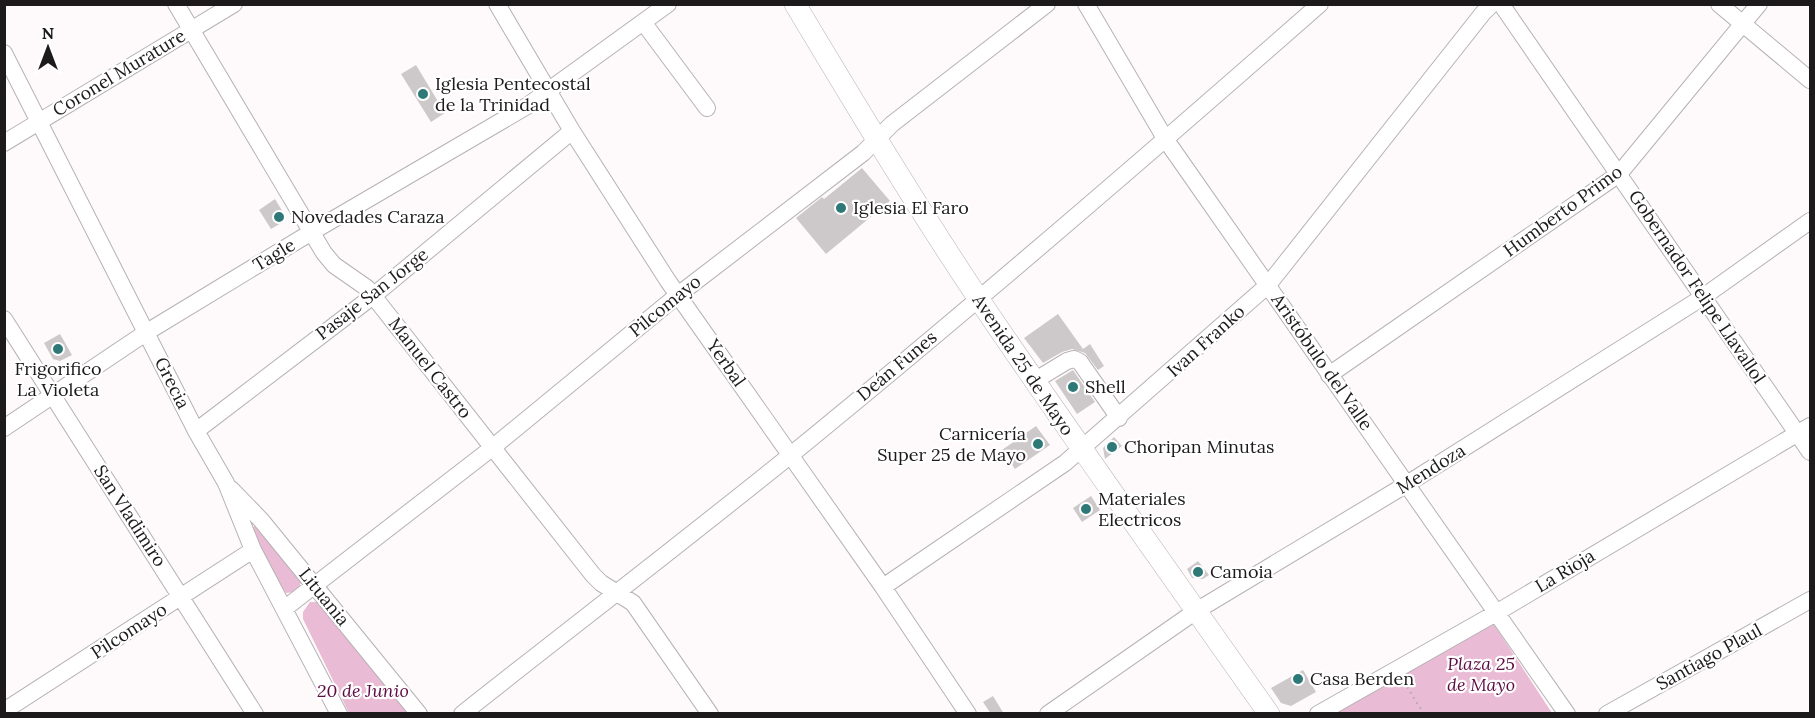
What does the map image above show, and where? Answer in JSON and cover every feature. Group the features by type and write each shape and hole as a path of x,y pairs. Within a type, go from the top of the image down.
{"main road":[{"name":"Avenida 25 de Mayo","path":"795,4 876,140 978,299 1269,714"}],"street":[{"name":"Manuel Castro","path":"176,4 324,254 334,265 359,282 373,296 593,575 601,583 633,603 710,714"},
{"name":"Coronel Murature","path":"4,143 234,4"},
{"name":"Yerbal","path":"497,4 572,130 678,295 883,587 968,714"},
{"name":"Tagle","path":"4,428 147,332 527,106 668,4"},
{"name":"Pilcomayo","path":"284,609 492,448 678,295 863,153 892,124 1047,4"},
{"name":"Aristóbulo del Valle","path":"1086,4 1166,140 1567,714"},
{"name":"Deán Funes","path":"462,714 790,455 1166,140 1320,4"},
{"name":"Ivan Franko","path":"883,587 1082,450 1268,285 1492,4"},
{"name":"Gobernador Felipe Llavallol","path":"1501,4 1703,297 1804,429 1810,452"},
{"path":"1719,4 1810,80"},
{"name":"Humberto Primo","path":"1329,375 1619,174 1759,4"},
{"path":"643,22 707,108"},
{"name":"Grecia","path":"4,53 196,430 226,483 253,550 339,714"},
{"name":"Pasaje San Jorge","path":"196,430 373,296 572,130"},
{"name":"Mendoza","path":"1048,714 1196,611 1407,484 1703,297 1810,221"},
{"name":"San Vladimiro","path":"4,319 255,714"},
{"path":"1034,381 1074,359 1080,362 1119,418"},
{"name":"La Rioja","path":"1318,714 1496,613 1804,429"},
{"name":"Lituania","path":"226,483 261,520 419,714"},
{"name":"Pilcomayo","path":"4,711 253,550"},
{"name":"Santiago Plaul","path":"1607,714 1810,600"}],"path":[{"path":"1396,670 1424,714"}],"green space":[{"path":"256,525 302,580 294,591 286,593 250,534 251,529"},
{"name":"20 de Junio","path":"310,602 316,602 322,606 413,713 349,713 303,619 303,612"},
{"name":"Plaza 25 de Mayo","path":"1493,623 1552,713 1333,714"}],"building":[{"name":"Iglesia Pentecostal de la Trinidad","path":"416,65 445,113 431,122 401,74"},
{"name":"Iglesia El Faro","path":"862,168 890,201 826,254 796,218"},
{"path":"275,199 284,214 283,222 271,229 259,210"},
{"path":"1058,314 1083,349 1090,344 1104,366 1098,370 1085,353 1072,349 1043,363 1024,338"},
{"name":"Frigorifico La Violeta","path":"60,334 72,355 60,361 53,359 44,343"},
{"path":"1073,370 1095,402 1077,414 1055,381"},
{"path":"1036,426 1050,445 1015,469 1002,450"},
{"name":"Choripan Minutas","path":"1114,437 1122,446 1105,459 1103,448"},
{"name":"Materiales Electricos","path":"1091,496 1100,510 1082,522 1073,508"},
{"name":"Camoia","path":"1198,561 1209,575 1203,579 1192,578 1187,569"},
{"name":"Casa Berden","path":"1303,670 1316,692 1291,706 1281,703 1271,688"},
{"path":"993,696 1004,714 991,714 983,702"}],"place":[{"name":"Iglesia Pentecostal de la Trinidad","path":"423,94"},
{"name":"Iglesia El Faro","path":"841,208"},
{"name":"Novedades Caraza","path":"279,217"},
{"name":"Frigorifico La Violeta","path":"58,349"},
{"name":"Shell","path":"1073,387"},
{"name":"Carnicería Super 25 de Mayo","path":"1038,444"},
{"name":"Choripan Minutas","path":"1112,447"},
{"name":"Materiales Electricos","path":"1086,509"},
{"name":"Camoia","path":"1198,572"},
{"name":"Casa Berden","path":"1298,679"}]}
